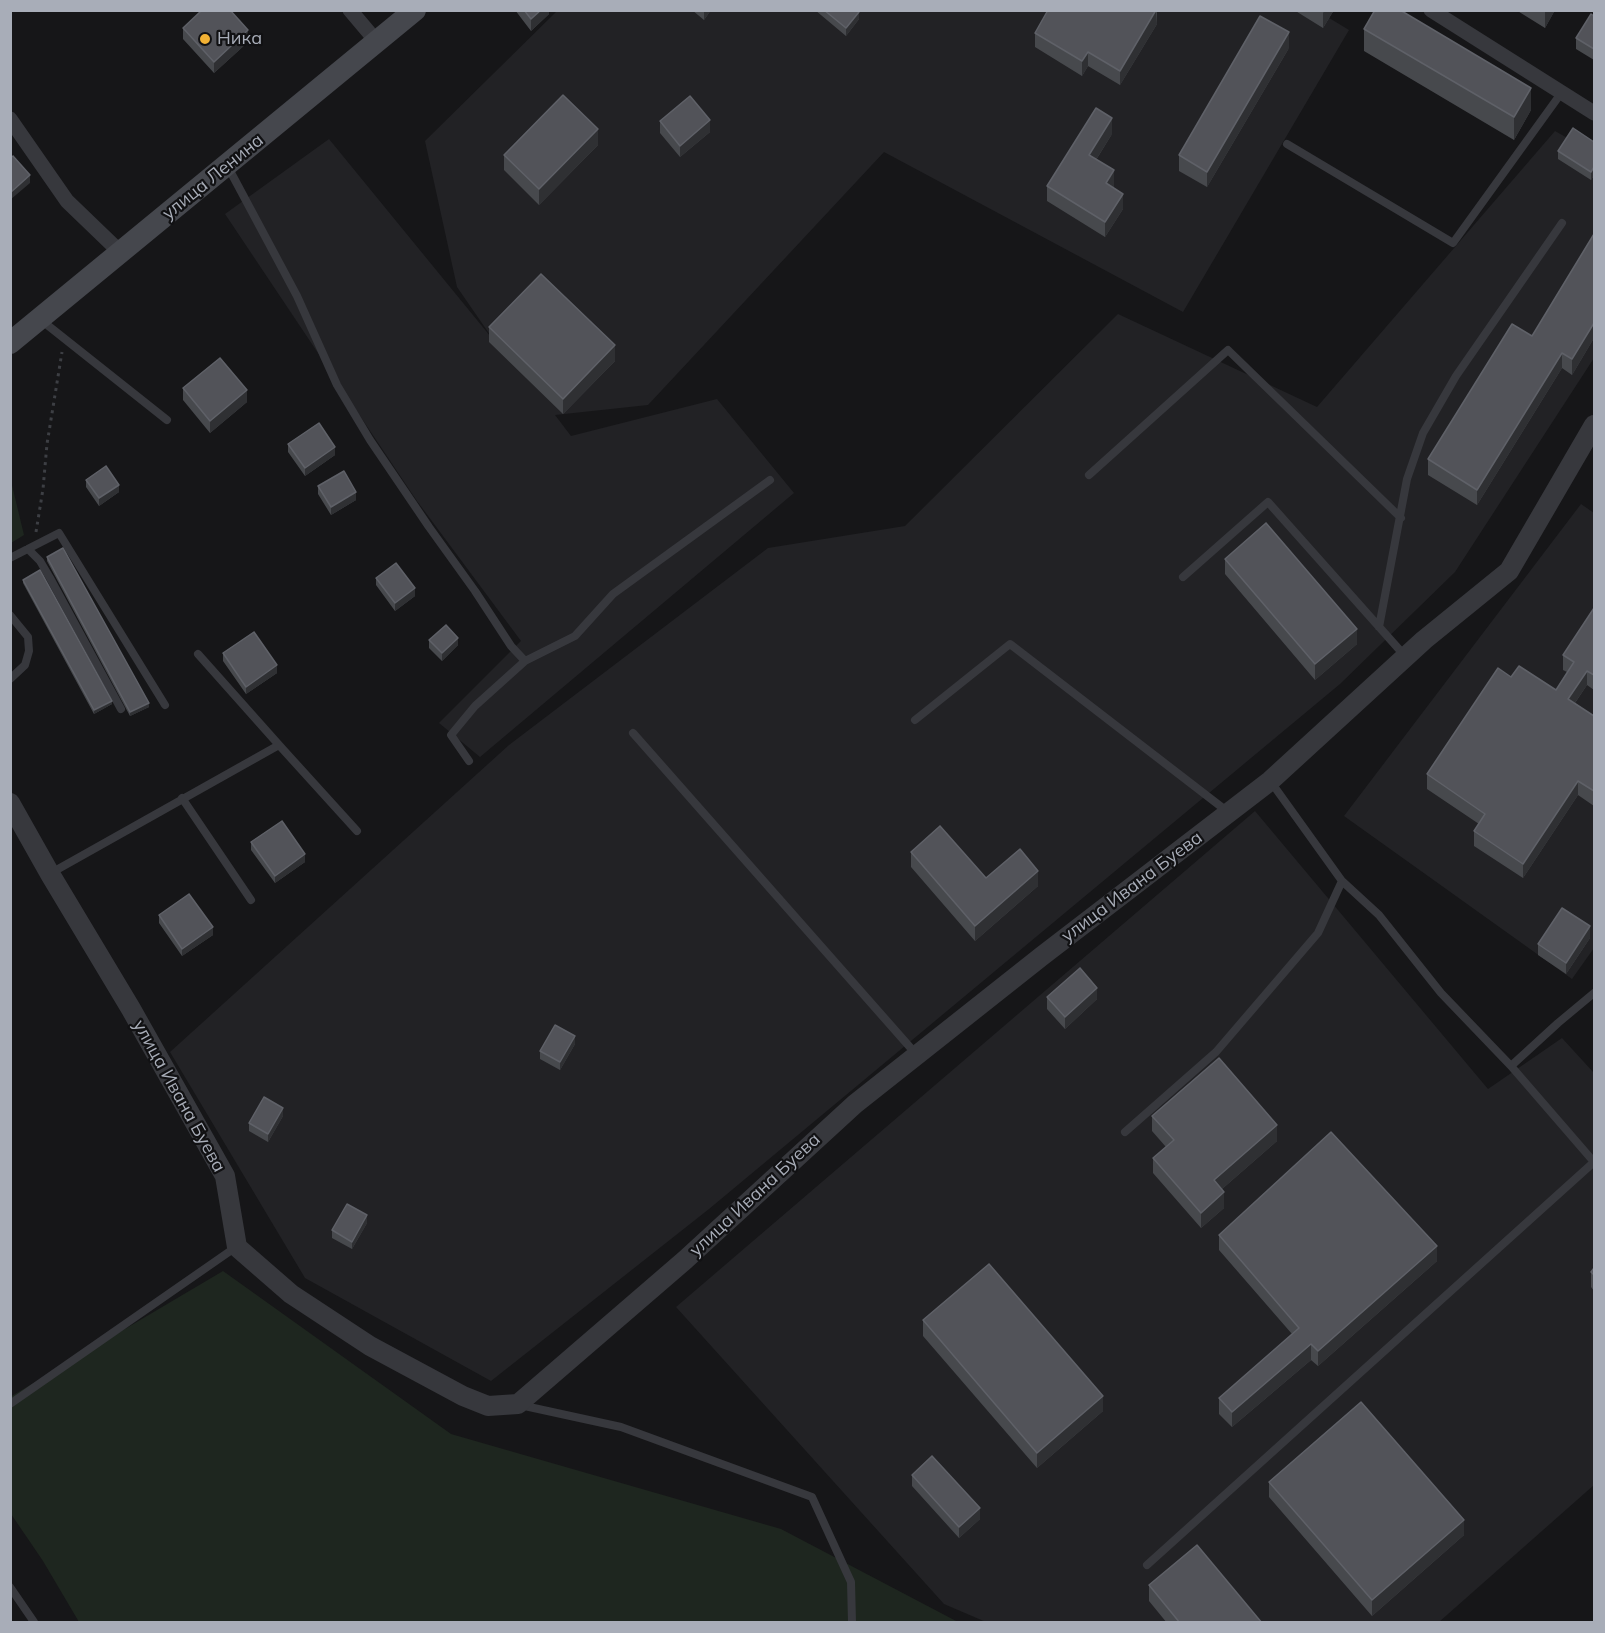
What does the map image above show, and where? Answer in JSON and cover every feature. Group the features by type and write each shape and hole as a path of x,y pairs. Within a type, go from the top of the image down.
{"main road":[{"name":"улица Ленина","path":"10,343 415,10"}],"street":[{"path":"350,10 377,42"},
{"path":"1431,10 1594,113"},
{"path":"10,119 67,201 121,253"},
{"name":"улица Ивана Буева","path":"518,1404 685,1260 855,1104 1270,781 1406,657 1509,571 1592,437"},
{"name":"улица Ивана Буева","path":"10,803 131,1009 225,1176 237,1247"},
{"path":"237,1247 291,1294 370,1346 463,1396 488,1406 518,1404"}],"lane":[{"path":"1287,144 1453,243 1562,92"},
{"path":"227,166 297,296 337,385 370,440 511,646 525,661"},
{"path":"1379,627 1407,479 1423,433 1456,376 1562,223"},
{"path":"40,320 167,420"},
{"path":"1089,475 1228,350 1401,518"},
{"path":"469,761 451,735 475,706 525,661 575,636 613,594 770,480"},
{"path":"1183,577 1268,502 1406,657"},
{"path":"10,558 59,533 165,705"},
{"path":"31,547 121,709"},
{"path":"10,615 28,637 29,651 26,665 10,679"},
{"path":"915,720 1010,644 1229,813"},
{"path":"198,654 357,831"},
{"path":"633,733 917,1055"},
{"path":"50,874 182,798 279,746"},
{"path":"1147,1565 1594,1162 1511,1066 1441,993 1379,915 1342,881 1270,781"},
{"path":"182,798 251,900"},
{"path":"1125,1132 1223,1043 1318,933 1342,881"},
{"path":"1511,1066 1594,993"},
{"path":"10,1404 237,1247"},
{"path":"518,1404 621,1427 812,1497 851,1582 852,1623"},
{"path":"10,1587 34,1623"}],"path":[{"path":"31,547 43,489 47,444 64,338"}],"shaded area":[{"path":"1316,10 1349,30 1183,312 884,152 648,405 555,415 571,436 717,399 794,493 480,757 439,723 521,641 417,501 225,214 329,139 495,342 457,287 425,141 557,11"},
{"path":"1555,131 1594,153 1594,358 1455,572 1340,684 709,1209 491,1381 305,1278 170,1052 509,745 768,548 905,526 1118,314 1317,407"},
{"path":"11,481 24,535 10,543"},
{"path":"1581,504 1594,513 1594,948 1572,979 1344,816"},
{"path":"1255,811 1488,1089 1562,1038 1594,1073 1594,1485 1439,1622 986,1622 944,1604 676,1307"},
{"path":"223,1271 451,1434 781,1529 958,1622 79,1622 43,1561 11,1514 10,1397"}],"building":[{"path":"202,10 230,10 248,30 214,62 183,28"},
{"path":"524,10 541,10 531,19"},
{"path":"824,10 858,10 859,12 846,28"},
{"path":"1048,10 1156,10 1120,71 1088,52 1082,61 1035,33"},
{"path":"1375,10 1400,10 1531,88 1514,117 1364,29"},
{"path":"1591,14 1594,16 1594,49 1576,38"},
{"path":"1260,16 1289,32 1207,172 1179,155"},
{"path":"563,95 598,129 539,189 504,155"},
{"path":"690,96 710,120 680,146 660,121"},
{"path":"1096,108 1112,118 1089,155 1114,170 1106,183 1123,194 1105,222 1047,186"},
{"path":"1573,128 1594,142 1594,167 1591,172 1558,151"},
{"path":"13,156 30,175 10,193 10,158"},
{"path":"1594,234 1594,323 1572,359 1562,353 1477,490 1428,459 1512,324 1532,336"},
{"path":"541,274 615,345 563,399 489,327"},
{"path":"220,358 247,390 210,421 183,388"},
{"path":"319,423 335,447 305,468 288,444"},
{"path":"106,466 119,485 99,498 86,480"},
{"path":"344,471 356,492 331,507 318,486"},
{"path":"1266,523 1357,629 1315,664 1225,559"},
{"path":"63,548 149,703 130,712 47,557"},
{"path":"396,563 415,588 395,603 376,578"},
{"path":"40,570 112,701 94,710 23,580"},
{"path":"1594,608 1594,675 1587,671 1568,699 1594,716 1594,791 1578,781 1523,864 1474,831 1485,814 1427,774 1498,668 1511,677 1519,666 1556,690 1574,662 1563,655"},
{"path":"446,625 458,638 442,653 429,640"},
{"path":"254,632 277,665 246,687 223,653"},
{"path":"282,821 305,854 275,876 251,842"},
{"path":"940,826 986,878 1020,849 1038,871 975,926 911,852"},
{"path":"189,894 213,927 182,949 159,915"},
{"path":"1562,908 1590,926 1566,963 1538,944"},
{"path":"1080,968 1097,988 1065,1017 1047,997"},
{"path":"555,1025 575,1036 560,1062 540,1051"},
{"path":"1219,1058 1277,1125 1214,1180 1224,1192 1201,1213 1153,1158 1174,1140 1152,1116"},
{"path":"264,1097 283,1108 268,1134 249,1123"},
{"path":"1331,1132 1437,1246 1318,1351 1311,1344 1232,1412 1219,1398 1299,1328 1219,1235"},
{"path":"347,1204 367,1215 352,1242 332,1230"},
{"path":"989,1264 1103,1396 1037,1453 923,1320"},
{"path":"1361,1402 1464,1520 1372,1600 1269,1482"},
{"path":"932,1456 980,1508 959,1527 912,1475"},
{"path":"1197,1545 1262,1623 1180,1623 1149,1585"}],"place":[{"name":"Ника","path":"205,39"}]}
